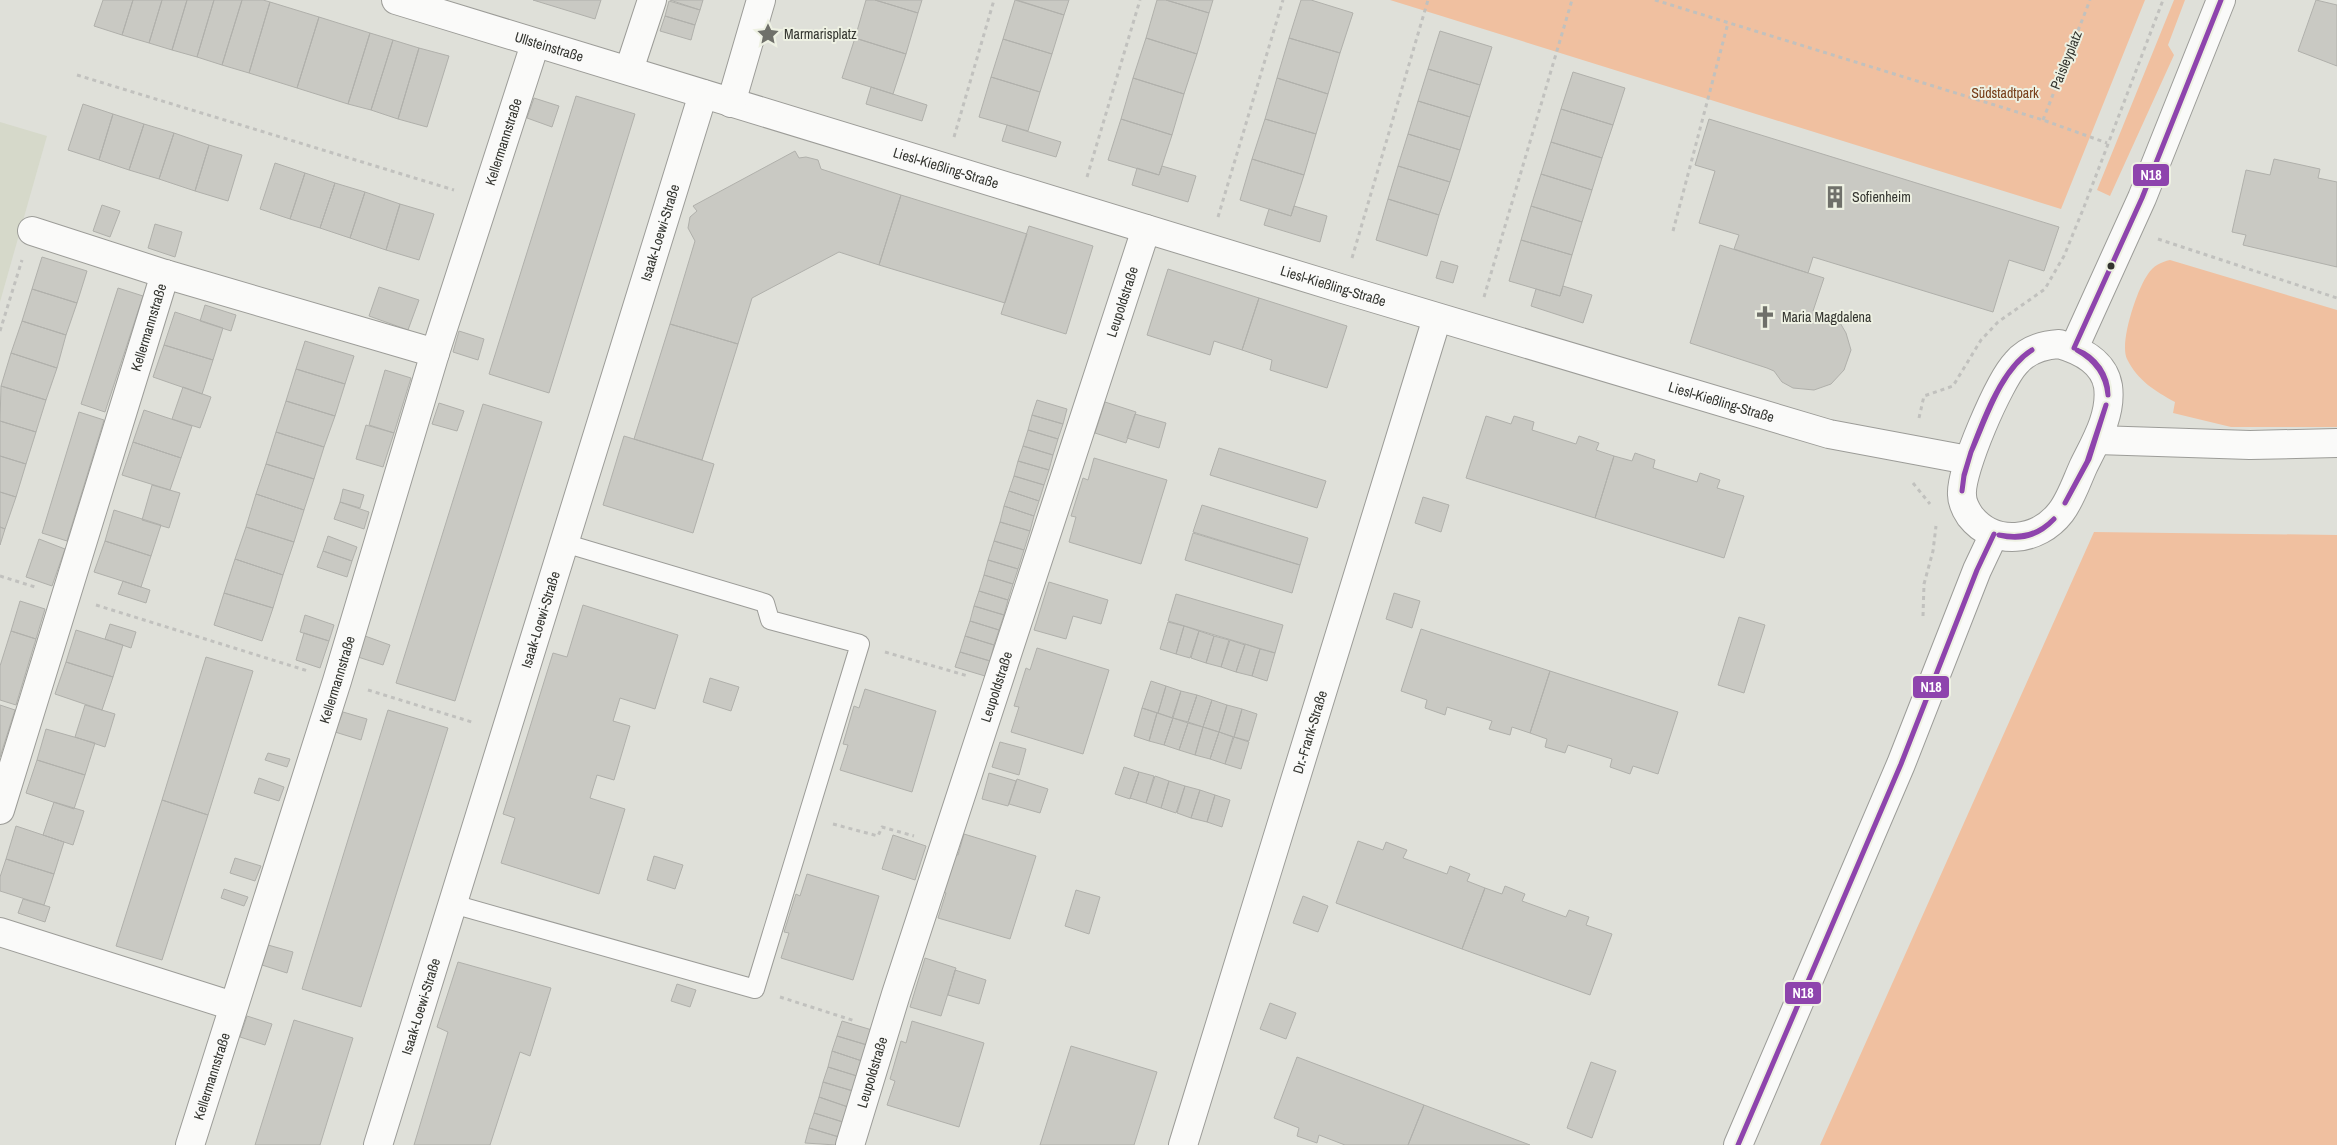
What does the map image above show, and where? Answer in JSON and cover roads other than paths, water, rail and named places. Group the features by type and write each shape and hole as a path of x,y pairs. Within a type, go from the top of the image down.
{"street":[{"name":"Ullsteinstraße","path":"396,0 534,44 629,70 703,94"},
{"path":"629,70 652,0"},
{"path":"731,103 761,0"},
{"path":"2074,348 2142,198 2221,0"},
{"name":"Kellermannstraße","path":"190,1145 337,681 435,353 534,44"},
{"name":"Liesl-Kießling-Straße","path":"703,94 1437,318 1829,434 1968,460"},
{"name":"Isaak-Loewi-Straße","path":"378,1145 703,94"},
{"name":"Leupoldstraße","path":"850,1145 884,1030 1146,229"},
{"name":"Kellermannstraße","path":"32,231 165,274 435,353"},
{"name":"Kellermannstraße","path":"0,810 165,274"},
{"name":"Dr.-Frank-Straße","path":"1183,1145 1437,318"},
{"path":"2059,344 2074,348 2088,356 2108,384 2108,403 2104,422 2097,440 2061,512 2046,528 2030,535 2014,538 1994,534 1974,521 1965,510 1962,495 1968,460 2005,378 2016,362 2029,352 2044,345 2059,344"},
{"path":"2097,440 2250,446 2337,443"},
{"path":"1738,1145 1901,764 1977,570 1994,534"},
{"path":"0,932 234,1006"}],"lane":[{"path":"453,904 755,989 808,817 860,644 770,620 765,603 564,543"}],"place":[{"name":"Marmarisplatz","path":"768,34"},
{"name":"Sofienheim","path":"1835,197"},
{"name":"Maria Magdalena","path":"1765,317"}],"park label":[{"name":"Südstadtpark","path":"2005,93"}]}
